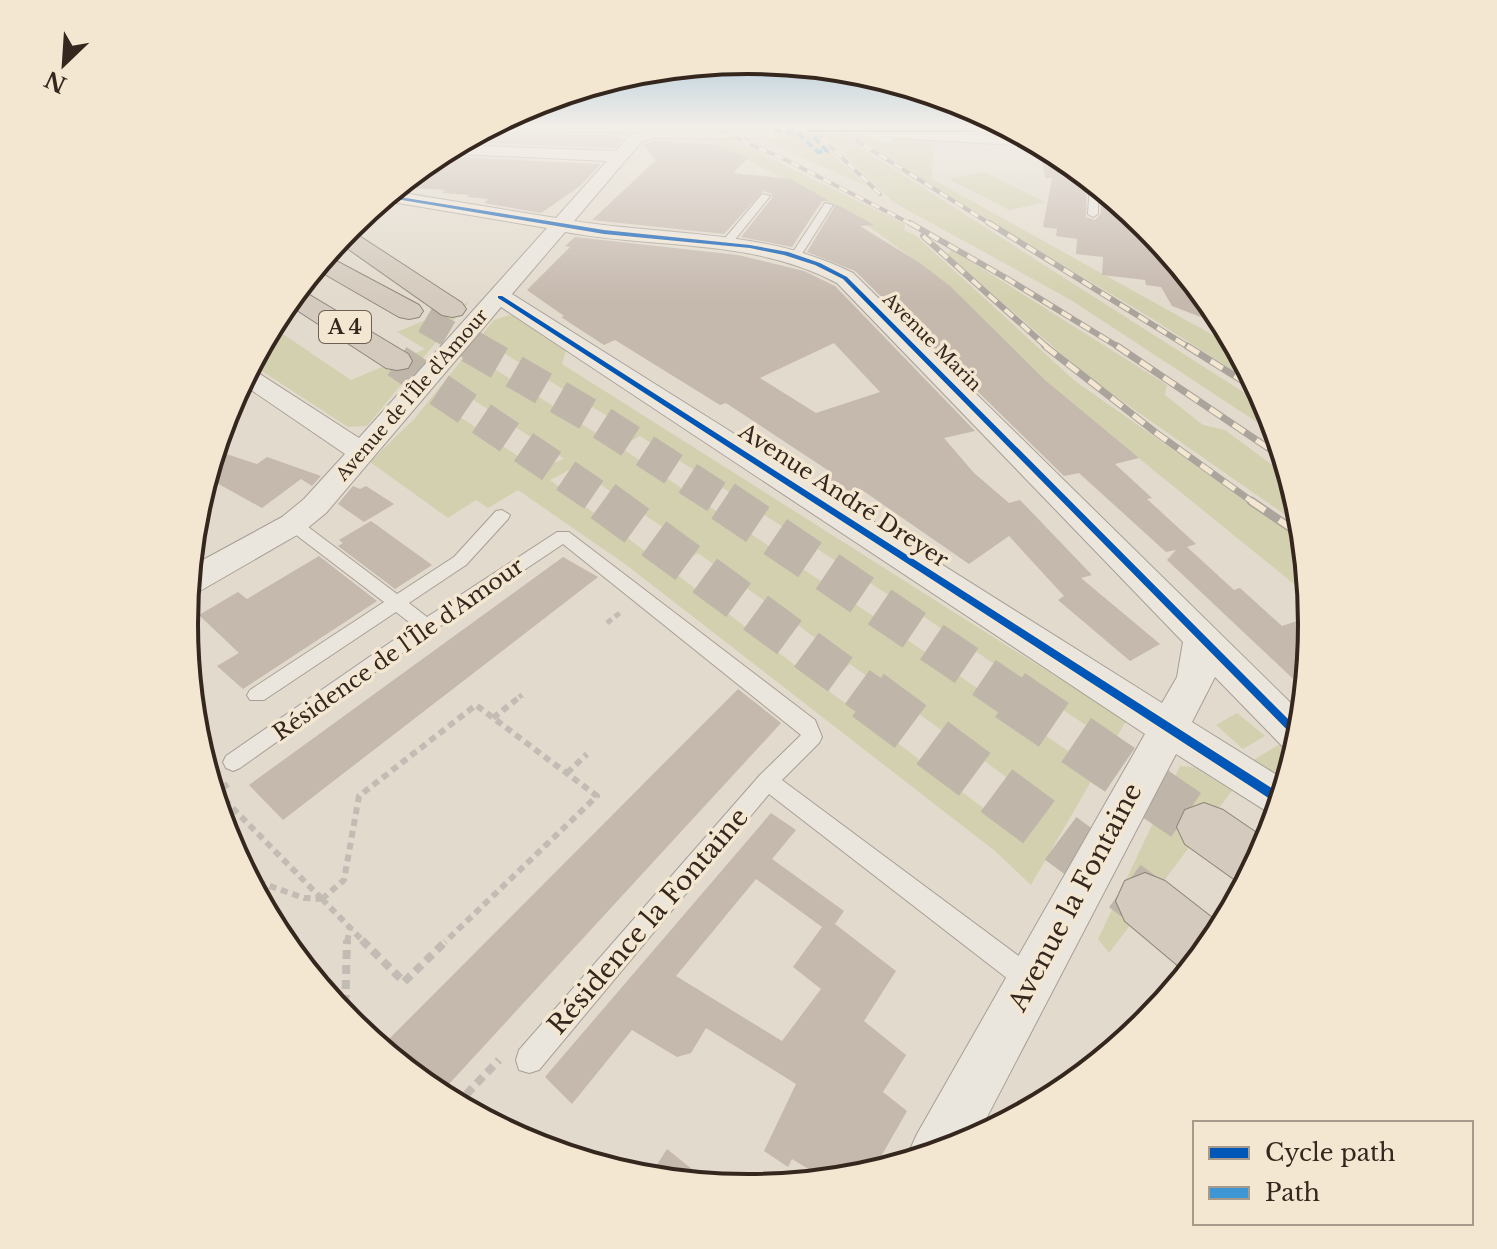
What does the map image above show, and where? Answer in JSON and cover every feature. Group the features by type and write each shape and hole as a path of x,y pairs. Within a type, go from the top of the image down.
{"highway":[{"path":"353,241 452,309"},
{"name":"A 4","path":"331,267 425,320"},
{"name":"A 4","path":"302,303 397,361"},
{"path":"1204,827 1247,858"},
{"path":"1145,901 1197,943"}],"street":[{"name":"Avenue de l'Île d'Amour","path":"200,576 293,524 315,506 595,184"},
{"name":"Avenue Marin","path":"401,198 561,224 796,255 845,278 1202,635 1289,726"},
{"name":"Avenue André Dreyer","path":"500,297 1272,795"},
{"path":"255,381 363,453"},
{"name":"Avenue la Fontaine","path":"945,1138 1196,678 1202,635"}],"lane":[{"path":"725,245 765,196"},
{"path":"1093,214 1094,196"},
{"path":"796,255 828,205"},
{"path":"257,695 460,561 502,515"},
{"path":"293,524 427,626"},
{"name":"Résidence de l'Île d'Amour","path":"233,762 427,626 563,536"},
{"name":"Résidence la Fontaine","path":"529,1060 767,781 812,737 808,726 563,536"},
{"path":"767,781 1030,980"}],"path":[{"path":"493,718 522,695"},
{"path":"228,803 322,899 350,928 404,982 597,796 476,705 359,796 344,880 322,899 304,898 263,884"},
{"path":"567,773 587,754"},
{"path":"223,787 243,772 233,762"},
{"path":"345,998 345,950 350,928"},
{"path":"465,1096 514,1044 529,1060"}],"shaded area":[{"path":"794,184 823,184 905,224 904,230 915,235 1075,381 1290,532 1298,587 1051,387 936,276 855,216"},
{"path":"875,184 917,184 1248,395 1261,425 1071,300 893,202"},
{"path":"928,184 942,184 1218,338 1238,374"},
{"path":"959,184 1009,184 1045,202 1009,210"},
{"path":"951,249 1167,385 1165,395 1203,425 1225,430 1276,468 1288,517 1089,378 948,255"},
{"path":"469,302 367,426 348,427 261,370 282,333 351,380 425,349 397,332"},
{"path":"512,314 566,351 562,364 1126,721 1031,885 995,851 625,564 518,490 488,508 476,500 448,518 370,462 415,418 494,320","holes":["502,352 624,426 604,438 482,361","472,399 563,458 538,470 450,410","640,436 745,502 725,517 620,447","575,467 684,542 657,560 550,480","763,514 895,599 873,616 742,528","698,553 832,650 804,672 671,570","918,613 1090,728 1068,751 896,632","850,664 1027,792 999,820 825,688"]},
{"path":"1237,713 1265,736 1243,749 1216,725"},
{"path":"1280,744 1284,748 1278,775 1253,760"},
{"path":"1180,766 1194,767 1232,791 1109,953 1098,939"}],"building":[{"path":"418,184 582,184 541,213 484,203 489,199 442,193 445,190 413,188"},
{"path":"630,184 800,184 829,201 822,201 792,247 741,237 772,198 772,194 763,191 724,234 592,220"},
{"path":"1051,184 1079,184 1087,190 1086,217 1095,220 1101,214 1101,202 1138,235 1185,289 1206,319 1172,306 1161,287 1146,285 1145,280 1102,275 1103,257 1076,254 1077,239 1056,236 1057,229 1043,227"},
{"path":"836,204 874,225 860,226 920,263 950,286 1046,381 1139,458 1115,464 1152,498 1147,499 1196,544 1187,547 1234,590 1240,588 1282,626 1299,620 1296,681 1167,560 1176,550 1166,552 1079,473 1064,476 855,271 807,252"},
{"path":"575,237 738,255 804,271 835,286 975,431 944,438 974,473 1009,503 1020,500 1092,575 1081,578 1160,644 1130,661 1058,600 1064,596 1009,536 969,564 862,490 847,499 818,481 832,473 726,403 720,405 615,340 604,345 561,317 564,316 527,290 570,247 565,246","holes":["834,343 880,392 816,413 760,378"]},
{"path":"225,454 257,464 267,457 321,476 312,486 301,479 262,508 217,483"},
{"path":"353,486 360,489 366,486 394,504 364,522 338,504"},
{"path":"371,521 432,565 395,589 338,546 343,543 339,540"},
{"path":"319,556 377,601 243,689 217,666 239,653 199,615 238,592 247,599"},
{"path":"563,557 598,577 283,820 249,785"},
{"path":"738,689 781,723 448,1085 388,1040"},
{"path":"771,813 796,830 772,859 844,911 835,924 896,971 864,1021 906,1055 883,1092 907,1111 880,1159 812,1171 792,1159 788,1167 764,1151 796,1084 706,1028 691,1053 677,1057 632,1030 572,1104 545,1077","holes":["756,879 822,927 793,967 821,989 782,1041 676,976"]},
{"path":"667,1149 696,1172 677,1170 656,1166"}],"tunnel":[{"path":"425,320 473,348"},
{"path":"470,346 591,416 725,502"},
{"path":"397,361 606,503"},
{"path":"603,501 871,697"},
{"path":"725,502 1013,697"},
{"path":"868,695 1145,901"},
{"path":"1010,695 1204,827"}],"railway":[{"path":"833,184 913,225"},
{"path":"870,184 880,194"},
{"path":"927,184 992,225"},
{"path":"910,223 1120,348"},
{"path":"989,223 1190,348"},
{"path":"923,236 1048,348"},
{"path":"1045,346 1155,432 1254,503"},
{"path":"1187,346 1242,380"},
{"path":"1120,348 1270,450"},
{"path":"1251,501 1290,527"}],"cycle path":[{"path":"401,199 604,232 750,247 818,264 845,278 1289,727"},
{"path":"500,297 1272,794"}]}
